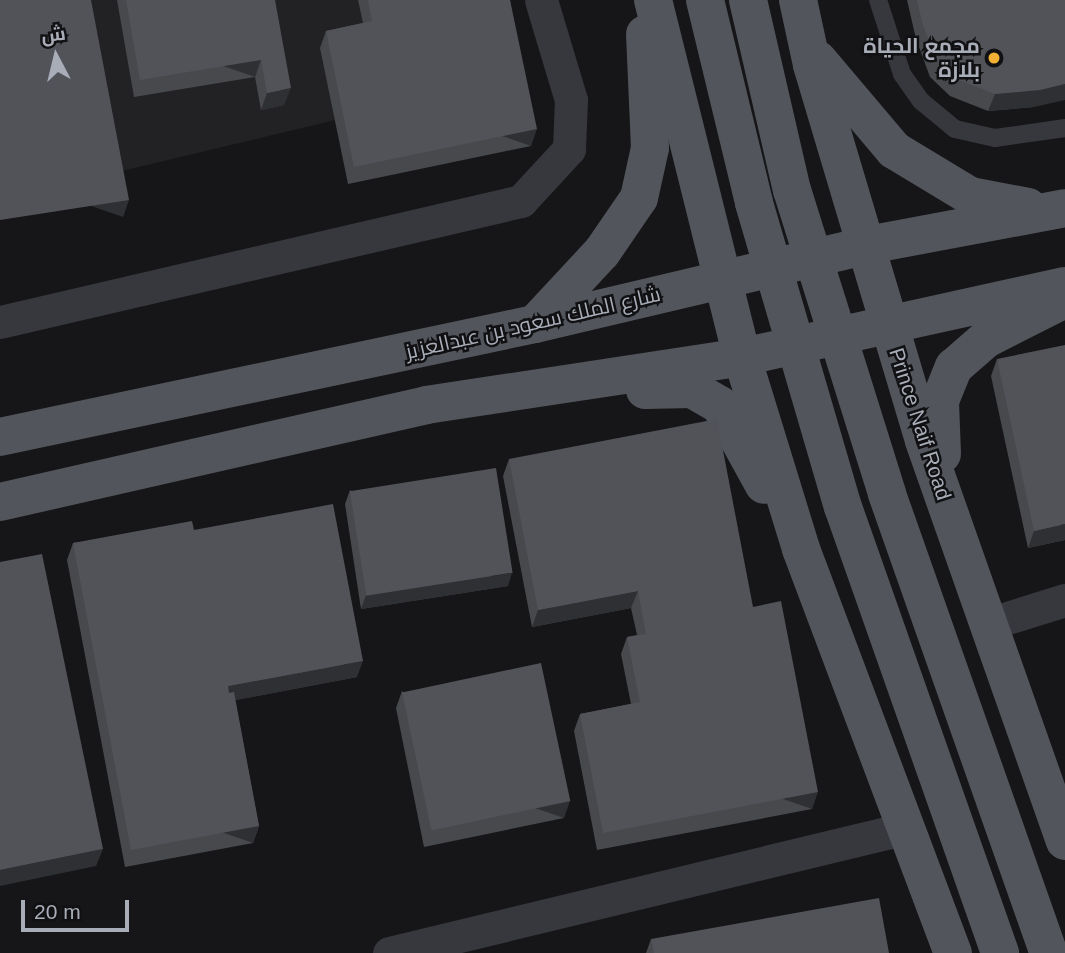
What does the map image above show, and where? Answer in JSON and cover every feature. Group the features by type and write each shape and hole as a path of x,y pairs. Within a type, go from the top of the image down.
{"main road":[{"path":"536,324 602,252 639,198 650,148 644,0"},
{"path":"653,0 726,279 742,356 801,549 953,953"},
{"path":"705,0 754,204 843,507 1000,953"},
{"path":"748,0 792,190 887,494 1049,953"},
{"name":"Prince Naif Road","path":"797,0 808,48 868,245 887,324 943,494 991,623 1065,841"},
{"path":"808,48 894,150 970,196 1058,210"},
{"name":"شارع الملك سعود بن عبدالعزيز","path":"0,437 536,324 868,245 1058,210"},
{"path":"0,502 426,405 742,356 1065,286"},
{"path":"943,494 940,401 954,367 986,339 1065,299"},
{"path":"426,405 692,389 720,405 801,549"}],"street":[{"path":"0,322 521,201 569,149 571,100 541,0"},
{"path":"991,623 1065,600"},
{"path":"389,953 906,828"}],"lane":[{"path":"878,0 902,74 921,101 955,129 995,138 1065,128"}],"shaded area":[{"path":"0,0 433,0 457,91 0,200"}],"building":[{"path":"0,0 91,0 129,200 0,220"},
{"path":"126,0 275,0 291,88 267,93 261,60 140,80"},
{"path":"368,0 510,0 537,129 354,167 326,31 372,21"},
{"name":"مجمع الحياة بلازة","path":"917,0 1065,0 1065,84 1040,90 995,94 956,79 936,60"},
{"path":"1065,345 1065,524 1034,531 997,359"},
{"path":"717,419 753,607 781,601 818,792 603,833 580,714 640,702 627,637 646,634 638,591 538,610 509,459"},
{"path":"496,468 513,573 366,596 350,491"},
{"path":"333,504 363,661 228,686 229,693 234,692 259,826 131,850 73,543 192,521 194,530"},
{"path":"42,554 103,849 0,870 0,562"},
{"path":"541,663 570,801 431,830 402,693"},
{"path":"879,898 889,953 654,953 651,939"}],"place":[{"name":"مجمع الحياة بلازة","path":"994,58"}]}
